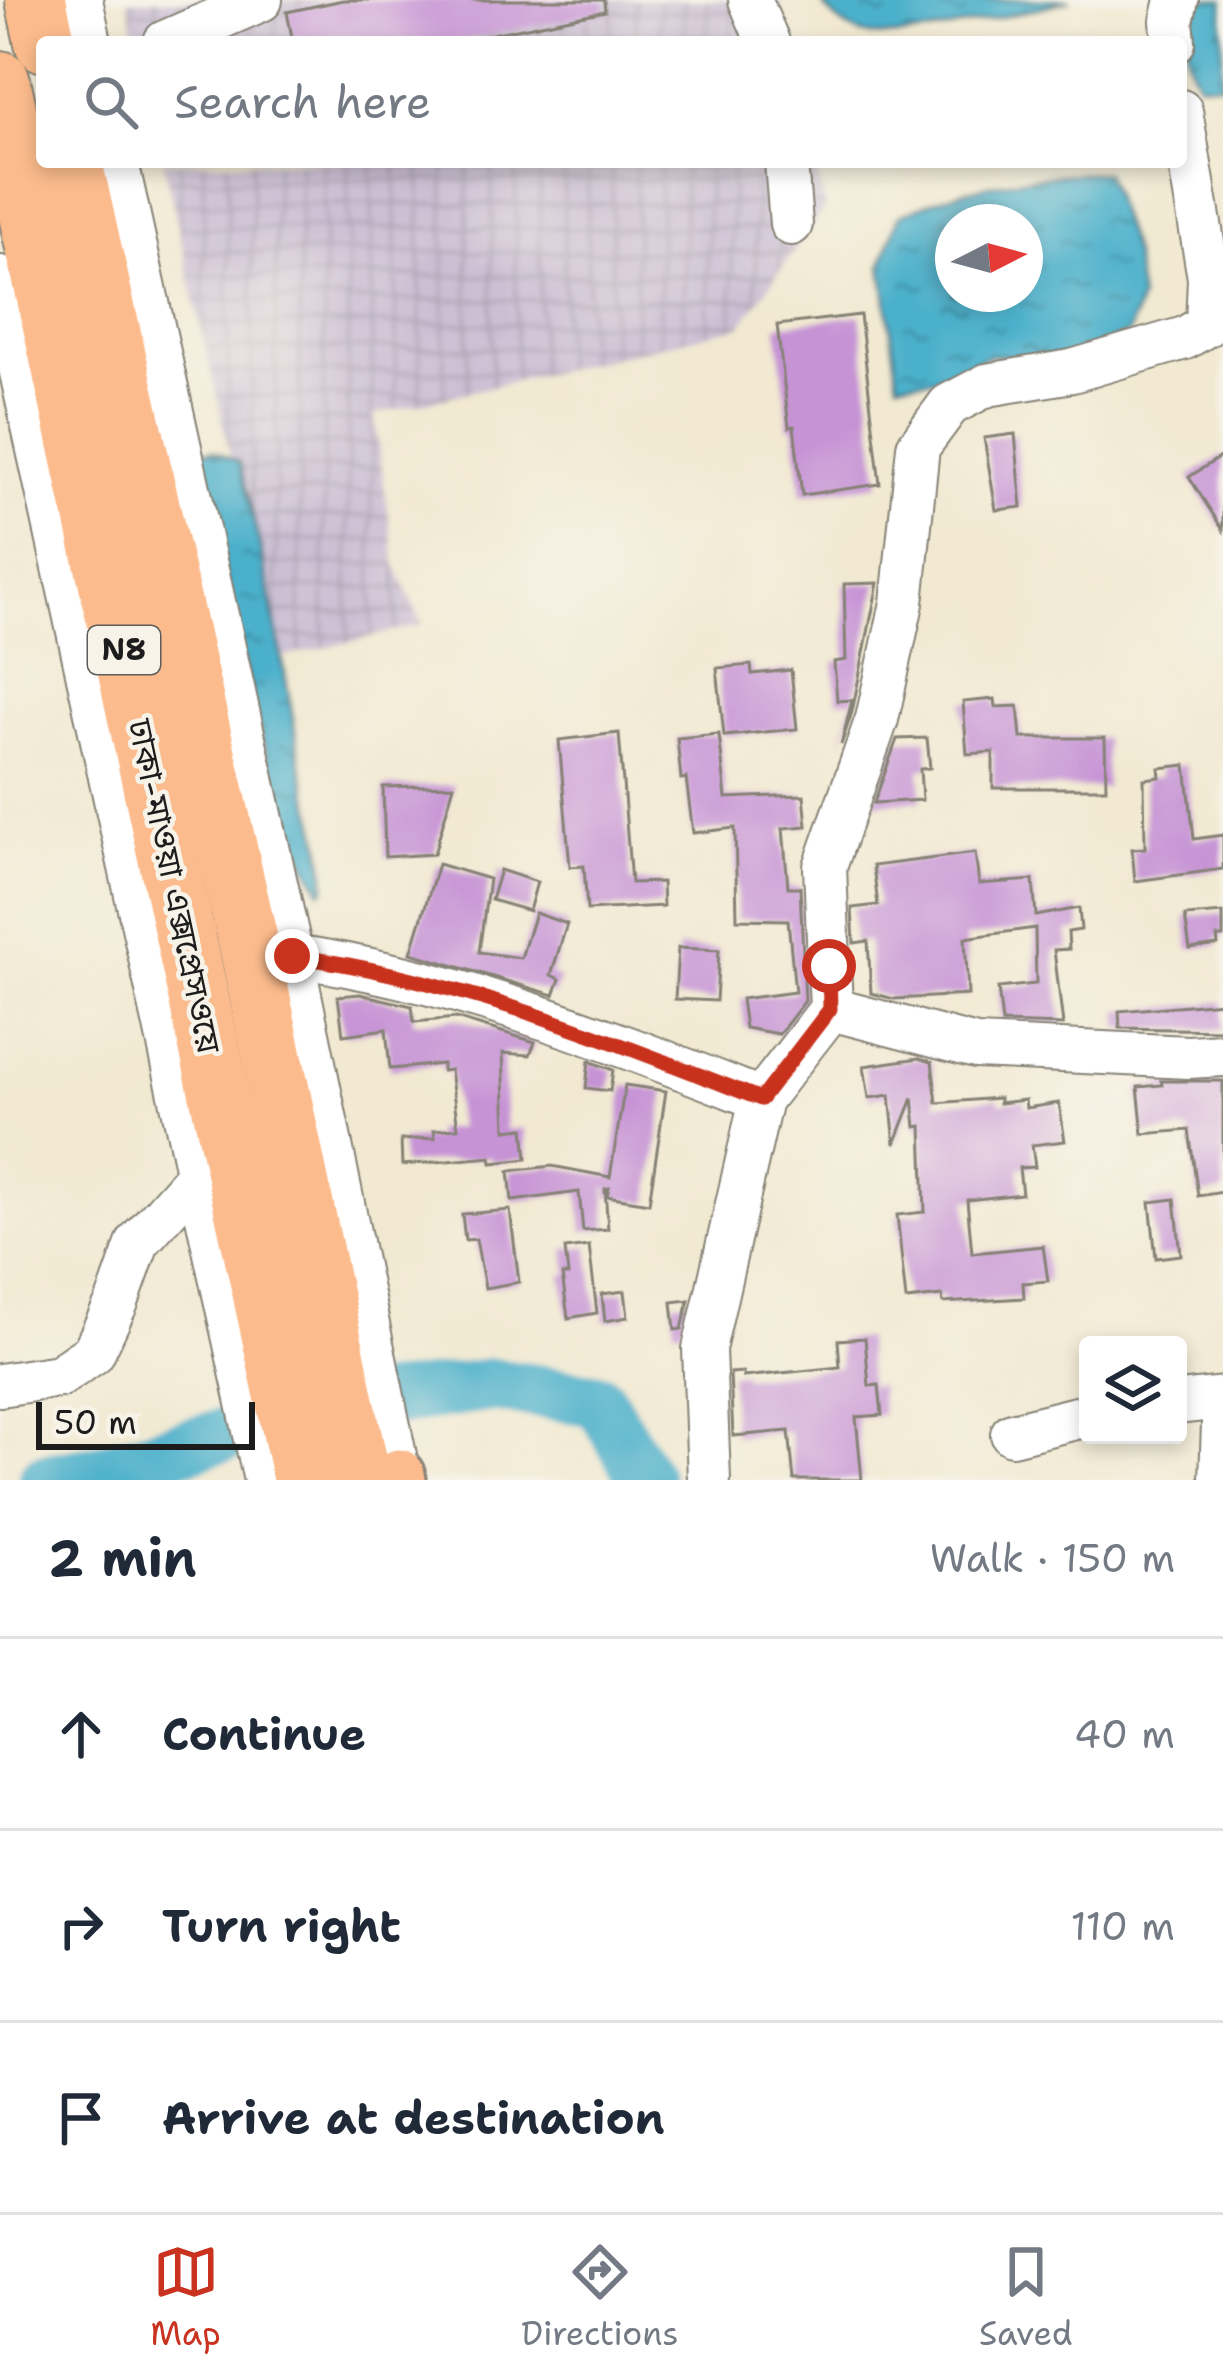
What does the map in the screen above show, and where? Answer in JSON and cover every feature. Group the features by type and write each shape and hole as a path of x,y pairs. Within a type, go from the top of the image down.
{"highway":[{"path":"36,0 44,36"},
{"name":"ঢাকা-মাওয়া এক্সপ্রেসওয়ে","path":"0,80 229,1234 304,1480"},
{"name":"ঢাকা-মাওয়া এক্সপ্রেসওয়ে","path":"73,168 387,1478"}],"street":[{"path":"81,0 89,36"},
{"path":"179,36 261,0"},
{"path":"750,0 766,36"},
{"path":"1173,36 1177,0"},
{"path":"709,1480 704,1349 761,1099 830,1009 825,867 877,719 902,603 918,447 949,405 987,386 1072,371 1185,338 1208,325 1209,278 1187,147"},
{"path":"118,168 292,956 326,1208"},
{"path":"787,168 791,224"},
{"path":"0,277 196,1177 229,1234 265,1480"},
{"path":"292,956 357,964 581,1029 761,1099"},
{"path":"830,1009 976,1047 1223,1055"},
{"path":"0,1385 59,1376 92,1353 138,1242 196,1177"},
{"path":"1187,1402 1223,1398"},
{"path":"1012,1434 1079,1417"},
{"path":"1221,1480 1223,1422"}],"shaded area":[{"path":"127,0 779,0 787,36 136,36"},
{"path":"164,168 816,168 825,207 741,326 374,415 396,565 422,625 277,659"}],"water":[{"path":"820,0 1071,0 945,30 873,36 849,28"},
{"path":"1200,0 1223,0 1221,84 1198,83 1189,62 1188,32"},
{"path":"1105,172 1133,255 1140,299 1129,333 1073,358 990,355 933,379 898,382 882,265 899,216 948,196 1026,179"},
{"path":"213,450 239,462 248,498 323,854 325,888 321,891 284,820 249,692 200,458"}],"building":[{"path":"343,0 604,0 605,11 482,36 292,36 287,12"},
{"path":"860,315 880,484 802,495 777,325"},
{"path":"1015,434 1022,507 996,510 984,438"},
{"path":"1223,455 1223,530 1189,477"},
{"path":"878,583 852,712 841,745 852,700 837,701 834,662 846,660 844,584"},
{"path":"751,665 752,674 791,670 797,729 724,736 717,668"},
{"path":"995,699 996,707 1018,706 1021,738 1105,738 1106,788 993,788 993,752 967,754 963,702"},
{"path":"619,733 631,883 662,882 663,906 587,910 584,866 570,867 559,740"},
{"path":"719,734 726,798 804,795 807,826 783,828 788,887 800,887 805,1001 779,1034 745,1028 741,999 795,992 788,920 737,919 735,828 693,833 686,778 681,779 677,738"},
{"path":"927,738 930,768 920,769 922,800 874,803 897,739"},
{"path":"1186,765 1194,839 1223,835 1223,869 1135,881 1132,849 1145,848 1144,779 1160,777 1159,768"},
{"path":"454,785 434,854 385,857 383,787"},
{"path":"975,853 979,884 1033,880 1036,916 1079,908 1081,930 1068,932 1069,949 1054,950 1063,1025 1002,1023 998,988 1036,984 1035,928 965,938 968,995 894,999 871,993 868,941 854,943 852,908 878,905 873,866"},
{"path":"438,864 489,879 479,952 521,958 535,913 567,924 551,975 560,979 554,995 411,953"},
{"path":"500,870 537,882 529,911 491,900"},
{"path":"1223,913 1223,937 1217,937 1218,945 1190,949 1185,916"},
{"path":"678,948 719,950 716,1001 675,999"},
{"path":"360,994 412,1006 414,1022 456,1018 535,1042 530,1055 503,1053 506,1130 524,1128 527,1159 492,1163 491,1157 402,1165 401,1140 435,1138 434,1130 458,1128 450,1070 442,1071 442,1064 390,1069 386,1029 343,1035 338,996"},
{"path":"1223,1002 1223,1030 1120,1028 1119,1011"},
{"path":"919,1058 932,1062 937,1103 999,1098 999,1103 1025,1100 1026,1108 1059,1103 1065,1141 1032,1145 1035,1167 1019,1168 1022,1194 967,1200 972,1253 1043,1246 1048,1281 1023,1283 1024,1298 943,1303 942,1296 906,1300 897,1215 925,1212 922,1126 916,1127 913,1098 895,1144 890,1095 869,1098 864,1066"},
{"path":"589,1061 613,1070 610,1091 586,1088"},
{"path":"1161,1081 1223,1081 1223,1192 1198,1196 1189,1130 1143,1134 1138,1087 1162,1085"},
{"path":"625,1085 666,1091 649,1203 607,1196 609,1188 605,1189 608,1229 583,1231 579,1192 512,1201 509,1171 552,1166 610,1177"},
{"path":"1175,1199 1181,1255 1156,1258 1150,1202"},
{"path":"510,1210 519,1282 485,1288 476,1239 465,1240 462,1214"},
{"path":"589,1246 597,1313 568,1318 562,1275 568,1275 565,1249"},
{"path":"625,1291 628,1317 605,1321 602,1294"},
{"path":"689,1300 682,1329 675,1330 672,1302"},
{"path":"865,1338 869,1386 879,1385 882,1415 856,1417 862,1480 794,1480 789,1431 733,1436 730,1373 743,1372 743,1377 840,1367 838,1340"}],"waterway":[{"path":"45,1480 96,1472 303,1412 492,1385 599,1400 646,1480"}],"route":[{"path":"292,956 357,964 581,1029 761,1099 830,1009 829,966"}]}
